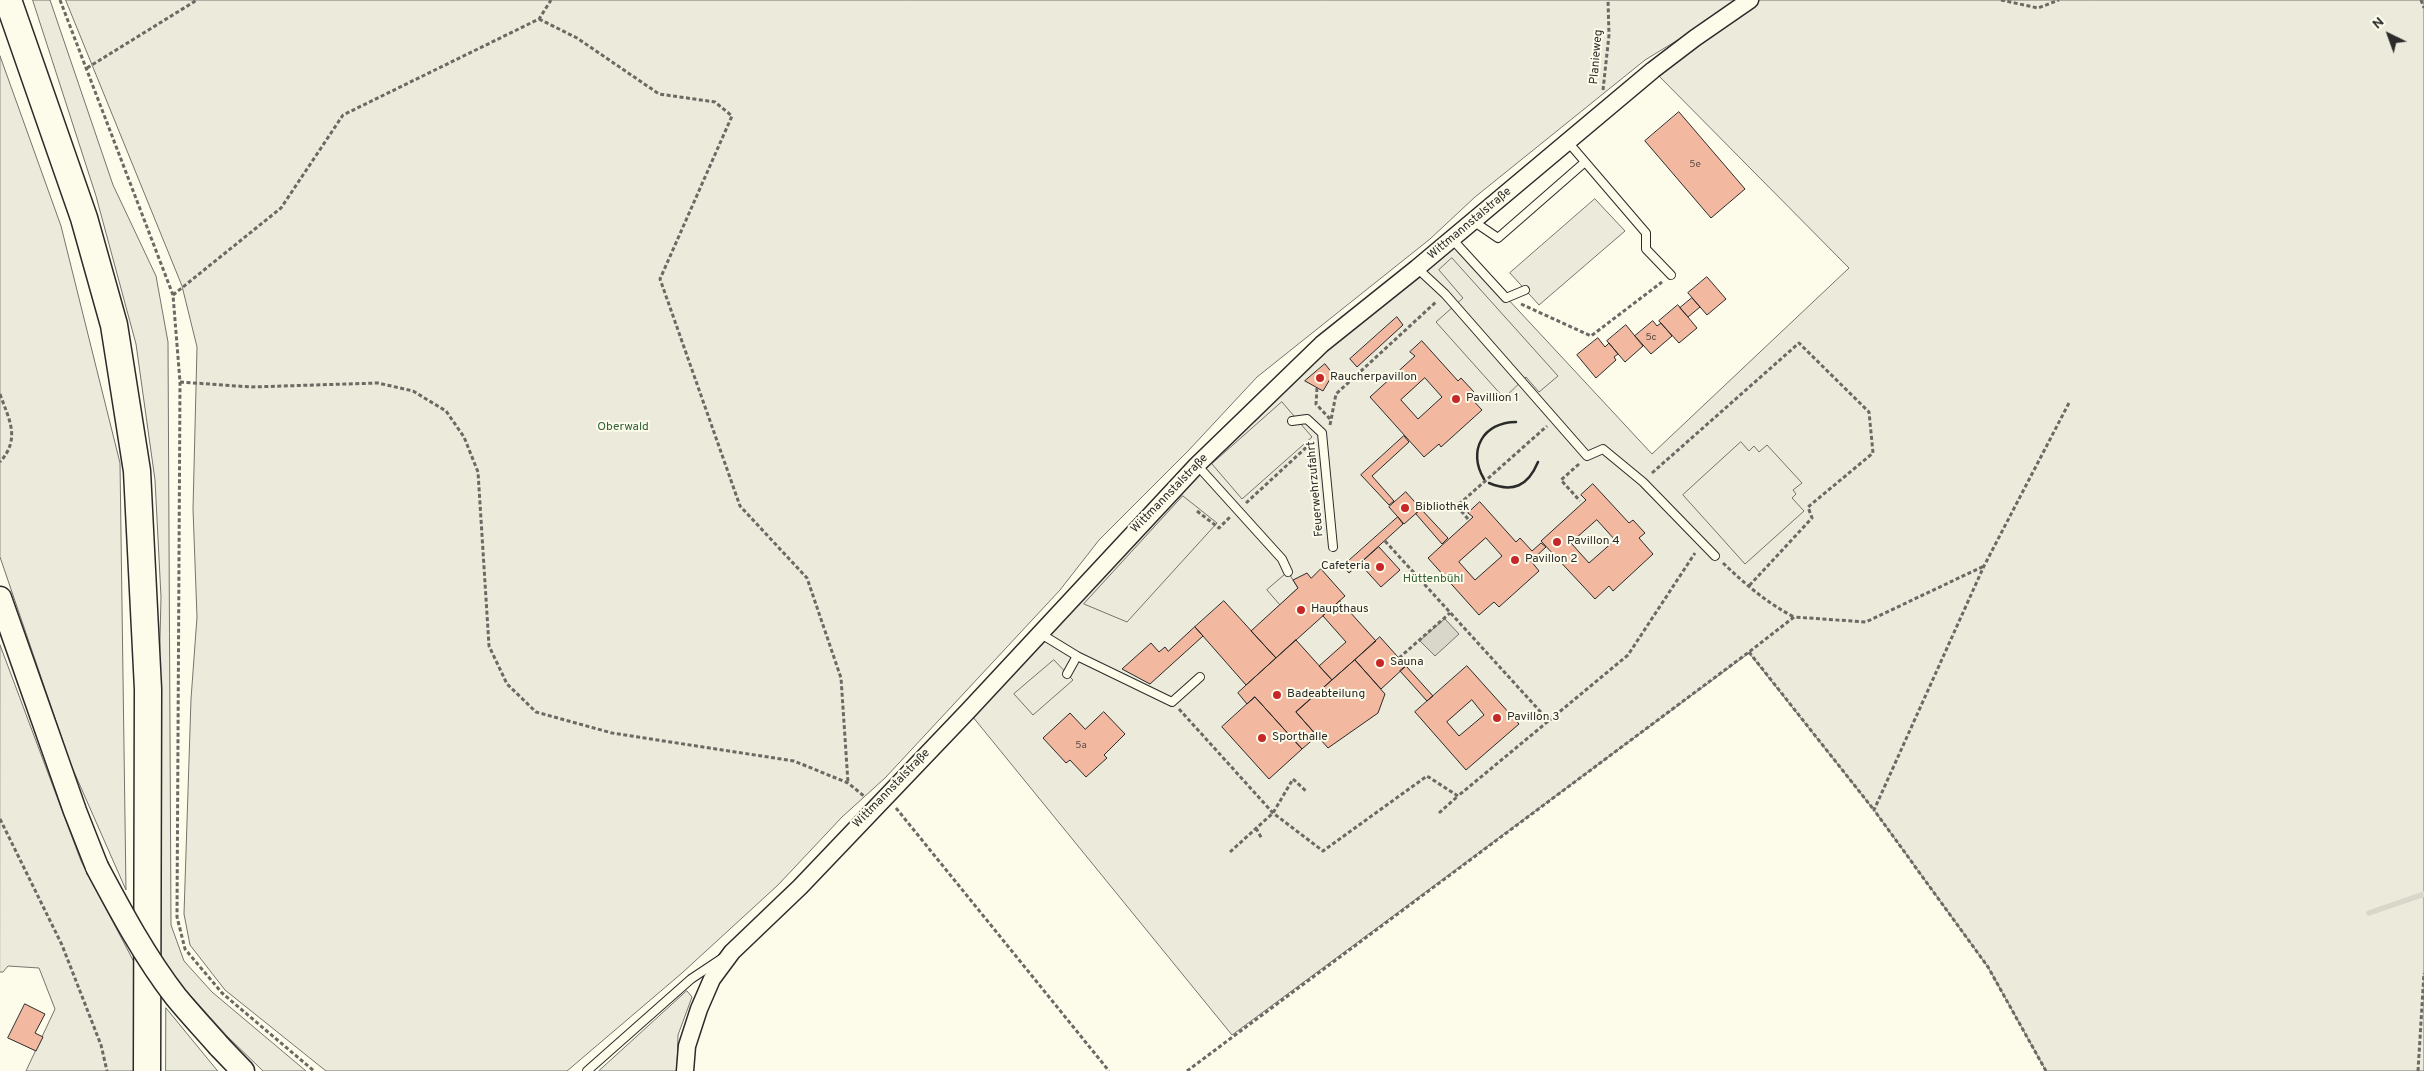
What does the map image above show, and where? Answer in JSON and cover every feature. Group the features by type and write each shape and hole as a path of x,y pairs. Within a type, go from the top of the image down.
{"main road":[{"path":"8,0 84,218 114,325 137,471 148,689 147,1071"}],"street":[{"name":"Wittmannstalstraße","path":"685,1071 687,1046 699,1009 712,979 732,952 800,886 1041,634 1063,607 1197,465 1322,344 1417,268 1653,70 1750,0"},
{"path":"0,598 75,811 98,867 124,919 177,998 243,1071"}],"lane":[{"path":"1568,142 1646,233 1646,249 1671,275"},
{"path":"1473,221 1498,238 1585,162"},
{"path":"1452,239 1506,298 1525,290"},
{"path":"1417,268 1445,294 1553,420 1587,456 1603,449 1643,482 1715,556"},
{"name":"Feuerwehrzufahrt","path":"1292,421 1307,419 1322,434 1333,547"},
{"path":"1197,465 1282,559 1288,572"},
{"path":"1041,634 1077,656 1172,702 1200,677"},
{"path":"1067,674 1077,656"},
{"path":"587,1071 691,979 732,952"}],"path":[{"path":"60,0 173,295 180,382 177,917 185,949 222,993 314,1071"},
{"path":"87,68 197,0"},
{"path":"173,295 281,208 343,115 539,19 551,0"},
{"name":"Planieweg","path":"1600,116 1609,35 1608,0"},
{"path":"2001,0 2038,8 2059,0"},
{"path":"2421,0 2424,8"},
{"path":"539,19 578,38 659,94 714,102 732,116 660,279 740,506 808,578 841,678 848,783"},
{"path":"1506,298 1591,336 1671,275"},
{"path":"1197,511 1219,528 1322,434 1331,421 1336,394 1445,294"},
{"path":"1643,482 1799,342 1869,412 1873,453 1808,507 1812,518 1748,587"},
{"path":"180,382 251,387 378,383 412,391 446,411 464,437 478,472 489,646 507,684 536,712 612,734 794,761 848,783 881,801 1109,1071"},
{"path":"1316,388 1316,404 1331,421"},
{"path":"0,394 13,431 9,452 0,462"},
{"path":"1874,810 1984,566 2070,401"},
{"path":"1468,519 1457,506 1553,420"},
{"path":"1580,501 1561,480 1587,456"},
{"path":"1385,541 1548,720"},
{"path":"1439,813 1628,655 1702,543"},
{"path":"1715,556 1748,587 1777,609 1794,617 1866,622 1984,566"},
{"path":"1399,658 1450,613"},
{"path":"1187,1071 1750,652 1794,617"},
{"path":"1750,652 1874,810 1988,967 2046,1071"},
{"path":"1172,702 1273,813 1323,851 1427,776 1458,796"},
{"path":"1230,852 1273,813 1294,779 1307,792"},
{"path":"0,820 62,945 101,1045 107,1071"},
{"path":"1256,828 1262,839"},
{"path":"2418,1071 2424,973"}],"green space":[{"path":"33,0 50,0 113,185 156,276 168,342 171,925 184,961 212,992 306,1071 263,1071 227,1036 163,965 153,928 161,597 155,480 136,344 96,196"},
{"name":"Oberwald","path":"66,0 1743,0 1645,60 1475,197 1430,239 1257,377 1188,451 1099,540 1060,590 885,778 842,817 778,885 682,973 567,1071 326,1071 225,990 190,945 184,914 191,699 197,617 193,509 197,347 182,286"},
{"name":"Hüttenbühl","path":"1753,0 2424,0 2424,1071 2046,1071 1988,967 1874,810 1749,653 1232,1035 968,711 1269,394 1452,239 1652,454 1849,268 1653,70"},
{"path":"0,56 61,226 120,463 126,890 71,765 0,557"},
{"path":"0,645 81,861 134,962 142,1071 26,1071 55,1009 39,968 8,966 3,972 0,972"},
{"path":"687,991 692,997 678,1035 677,1071 599,1071"},
{"path":"166,1008 216,1069 218,1071 166,1071"}],"shaded area":[{"path":"1595,199 1625,231 1539,305 1510,273"},
{"path":"1452,258 1558,376 1539,392 1526,377 1504,398 1436,322 1463,298 1439,270"},
{"path":"1282,402 1312,437 1242,499 1212,464"},
{"path":"1741,442 1749,451 1754,446 1759,452 1767,445 1802,483 1793,490 1796,494 1792,498 1804,511 1745,564 1683,495"},
{"path":"1183,496 1217,523 1127,622 1084,604"},
{"path":"1288,572 1298,588 1280,605 1267,590"},
{"path":"1445,619 1459,634 1435,656 1420,641"},
{"path":"1054,660 1073,680 1033,715 1014,694"}],"building":[{"path":"1679,112 1745,189 1711,218 1645,141"},
{"path":"1707,277 1726,299 1707,315 1688,293"},
{"path":"1692,298 1700,307 1688,317 1680,308"},
{"path":"1678,305 1697,328 1679,343 1659,321"},
{"path":"1397,317 1403,325 1357,367 1350,359"},
{"path":"1653,321 1657,326 1661,323 1672,336 1651,354 1635,336"},
{"path":"1626,325 1643,346 1625,362 1607,341"},
{"path":"1598,338 1605,347 1609,343 1618,354 1614,357 1616,360 1596,378 1577,355"},
{"name":"Pavillion 1","path":"1422,341 1458,381 1461,378 1474,392 1469,396 1482,410 1441,447 1439,444 1424,457 1370,397 1415,356 1410,352","holes":["1425,378 1442,397 1418,419 1401,400"]},
{"name":"Raucherpavillon","path":"1325,364 1333,374 1323,391 1305,381"},
{"path":"1404,436 1409,442 1372,476 1394,501 1389,505 1361,475"},
{"name":"Pavillon 4","path":"1593,484 1629,523 1633,520 1645,533 1639,538 1653,554 1613,591 1609,586 1595,599 1541,541 1586,500 1581,495","holes":["1597,520 1615,540 1589,563 1571,543"]},
{"name":"Bibliothek","path":"1406,492 1421,509 1404,524 1389,507"},
{"name":"Pavillon 2","path":"1480,502 1516,542 1520,538 1532,551 1541,543 1546,547 1531,561 1539,571 1499,607 1494,602 1479,615 1428,558 1473,517 1468,513","holes":["1486,538 1502,556 1475,580 1459,562"]},
{"path":"1421,509 1448,538 1442,544 1416,514"},
{"path":"1398,517 1403,524 1349,573 1343,566"},
{"name":"Cafeteria","path":"1379,547 1400,570 1381,587 1360,564"},
{"name":"Haupthaus","path":"1321,569 1345,596 1276,658 1251,631 1298,588 1293,580 1307,573 1311,578"},
{"path":"1224,601 1276,658 1246,685 1195,627"},
{"path":"1340,601 1376,641 1332,680 1319,666 1346,642 1323,616"},
{"path":"1195,627 1203,636 1150,684 1122,669 1151,643 1159,652 1165,647 1168,651"},
{"name":"Sauna","path":"1380,637 1406,666 1381,689 1355,660"},
{"name":"Badeabteilung","path":"1296,640 1332,680 1296,712 1317,736 1302,749 1255,697 1247,704 1238,693"},
{"path":"1355,660 1385,694 1378,713 1328,748 1296,712"},
{"path":"1406,666 1433,696 1427,701 1400,671"},
{"name":"Pavillon 3","path":"1467,666 1519,724 1466,770 1415,712","holes":["1472,700 1484,715 1459,736 1447,722"]},
{"name":"Sporthalle","path":"1255,697 1302,749 1269,779 1222,727"},
{"path":"1104,712 1125,734 1104,755 1107,758 1086,777 1070,760 1066,763 1043,738 1070,713 1085,729"},
{"path":"25,1004 45,1014 35,1033 43,1037 36,1051 8,1038"}],"waterway":[{"path":"2369,913 2424,894"}],"wall":[{"path":"1484,479 1479,469 1477,458 1481,440 1495,427 1504,423 1516,422"},
{"path":"1489,483 1505,487 1519,485 1530,477 1538,462"}],"place":[{"name":"Raucherpavillon","path":"1320,378"},
{"name":"Pavillion 1","path":"1456,399"},
{"name":"Bibliothek","path":"1405,508"},
{"name":"Pavillon 4","path":"1557,542"},
{"name":"Pavillon 2","path":"1515,560"},
{"name":"Cafeteria","path":"1380,567"},
{"name":"Haupthaus","path":"1301,610"},
{"name":"Sauna","path":"1380,663"},
{"name":"Badeabteilung","path":"1277,695"},
{"name":"Pavillon 3","path":"1497,718"},
{"name":"Sporthalle","path":"1262,738"}]}
